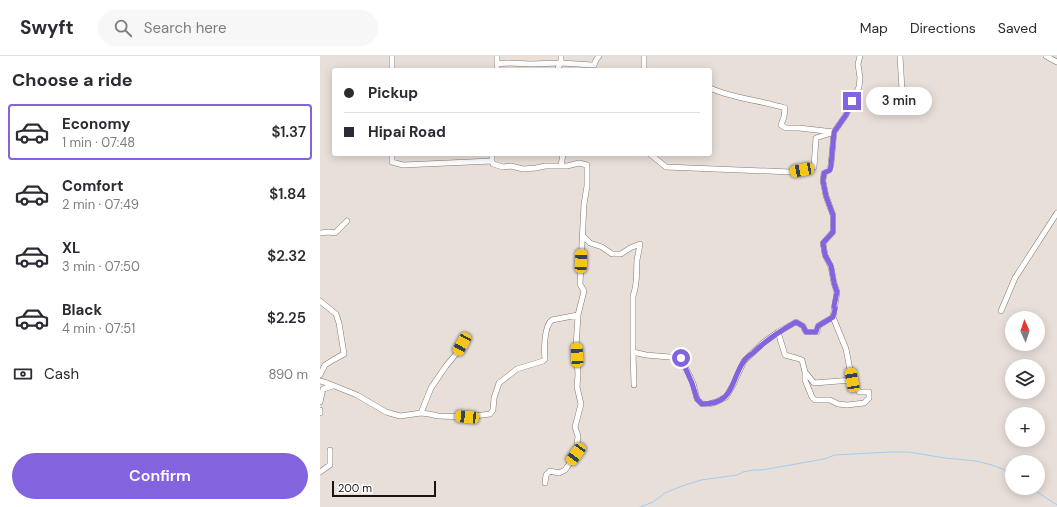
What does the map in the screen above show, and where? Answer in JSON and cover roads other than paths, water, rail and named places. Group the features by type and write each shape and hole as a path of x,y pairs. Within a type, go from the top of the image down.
{"street":[{"path":"392,56 392,68"},
{"path":"497,56 497,68"},
{"path":"558,68 561,64 561,56"},
{"path":"592,56 594,62"},
{"path":"497,64 507,62 594,65 594,62 598,56"},
{"path":"644,56 644,68"},
{"path":"778,332 786,355 802,360 805,380 812,397 815,400 830,400 838,404 847,405 864,403 870,398 869,392 859,392 852,380 846,349 833,317 837,292 831,266 825,255 823,243 833,232 833,215 826,196 823,181 824,173 830,170 834,132 846,115 858,87 860,78 858,64 860,56"},
{"path":"900,56 902,90"},
{"path":"1046,56 1057,62"},
{"path":"712,89 724,94 785,108 784,117 780,125 786,128 834,132"},
{"path":"652,156 666,167 791,172 814,167 816,138 834,132"},
{"path":"392,156 392,162 403,165 492,161"},
{"path":"492,156 493,164 503,167 511,166 523,169 545,166 561,166 578,162 587,165 587,186 584,204 580,284 584,291 578,315 576,347 578,374 577,387 581,404 575,428 578,436 576,454 560,473 550,472 546,475 545,483"},
{"path":"561,166 564,156"},
{"path":"1001,311 1015,278 1057,212"},
{"path":"320,233 335,233 347,221"},
{"path":"582,236 590,243 602,247 612,254 621,254 640,244 637,263 637,276 635,289 632,296 634,385"},
{"path":"320,301 336,314 344,354 325,365 320,375"},
{"path":"320,381 356,395 386,412 400,416 421,413 438,416 467,417 490,414 493,410 494,398 499,383 517,369 543,361 545,359 544,349 549,323 552,320 578,315"},
{"path":"633,352 646,355 681,358 697,399 702,404 709,404 726,397 744,361 764,342 778,332 796,322 803,326 806,332 816,332 818,326 833,317"},
{"path":"421,413 431,388 456,354 466,337"},
{"path":"805,372 814,383 852,380"},
{"path":"320,402 323,389 333,386"},
{"path":"320,472 330,465 330,450"}],"waterway":[{"path":"640,507 653,502 665,493 701,480 824,459 835,455 909,452 976,461 1005,470"},
{"path":"1042,495 1057,505"}]}
